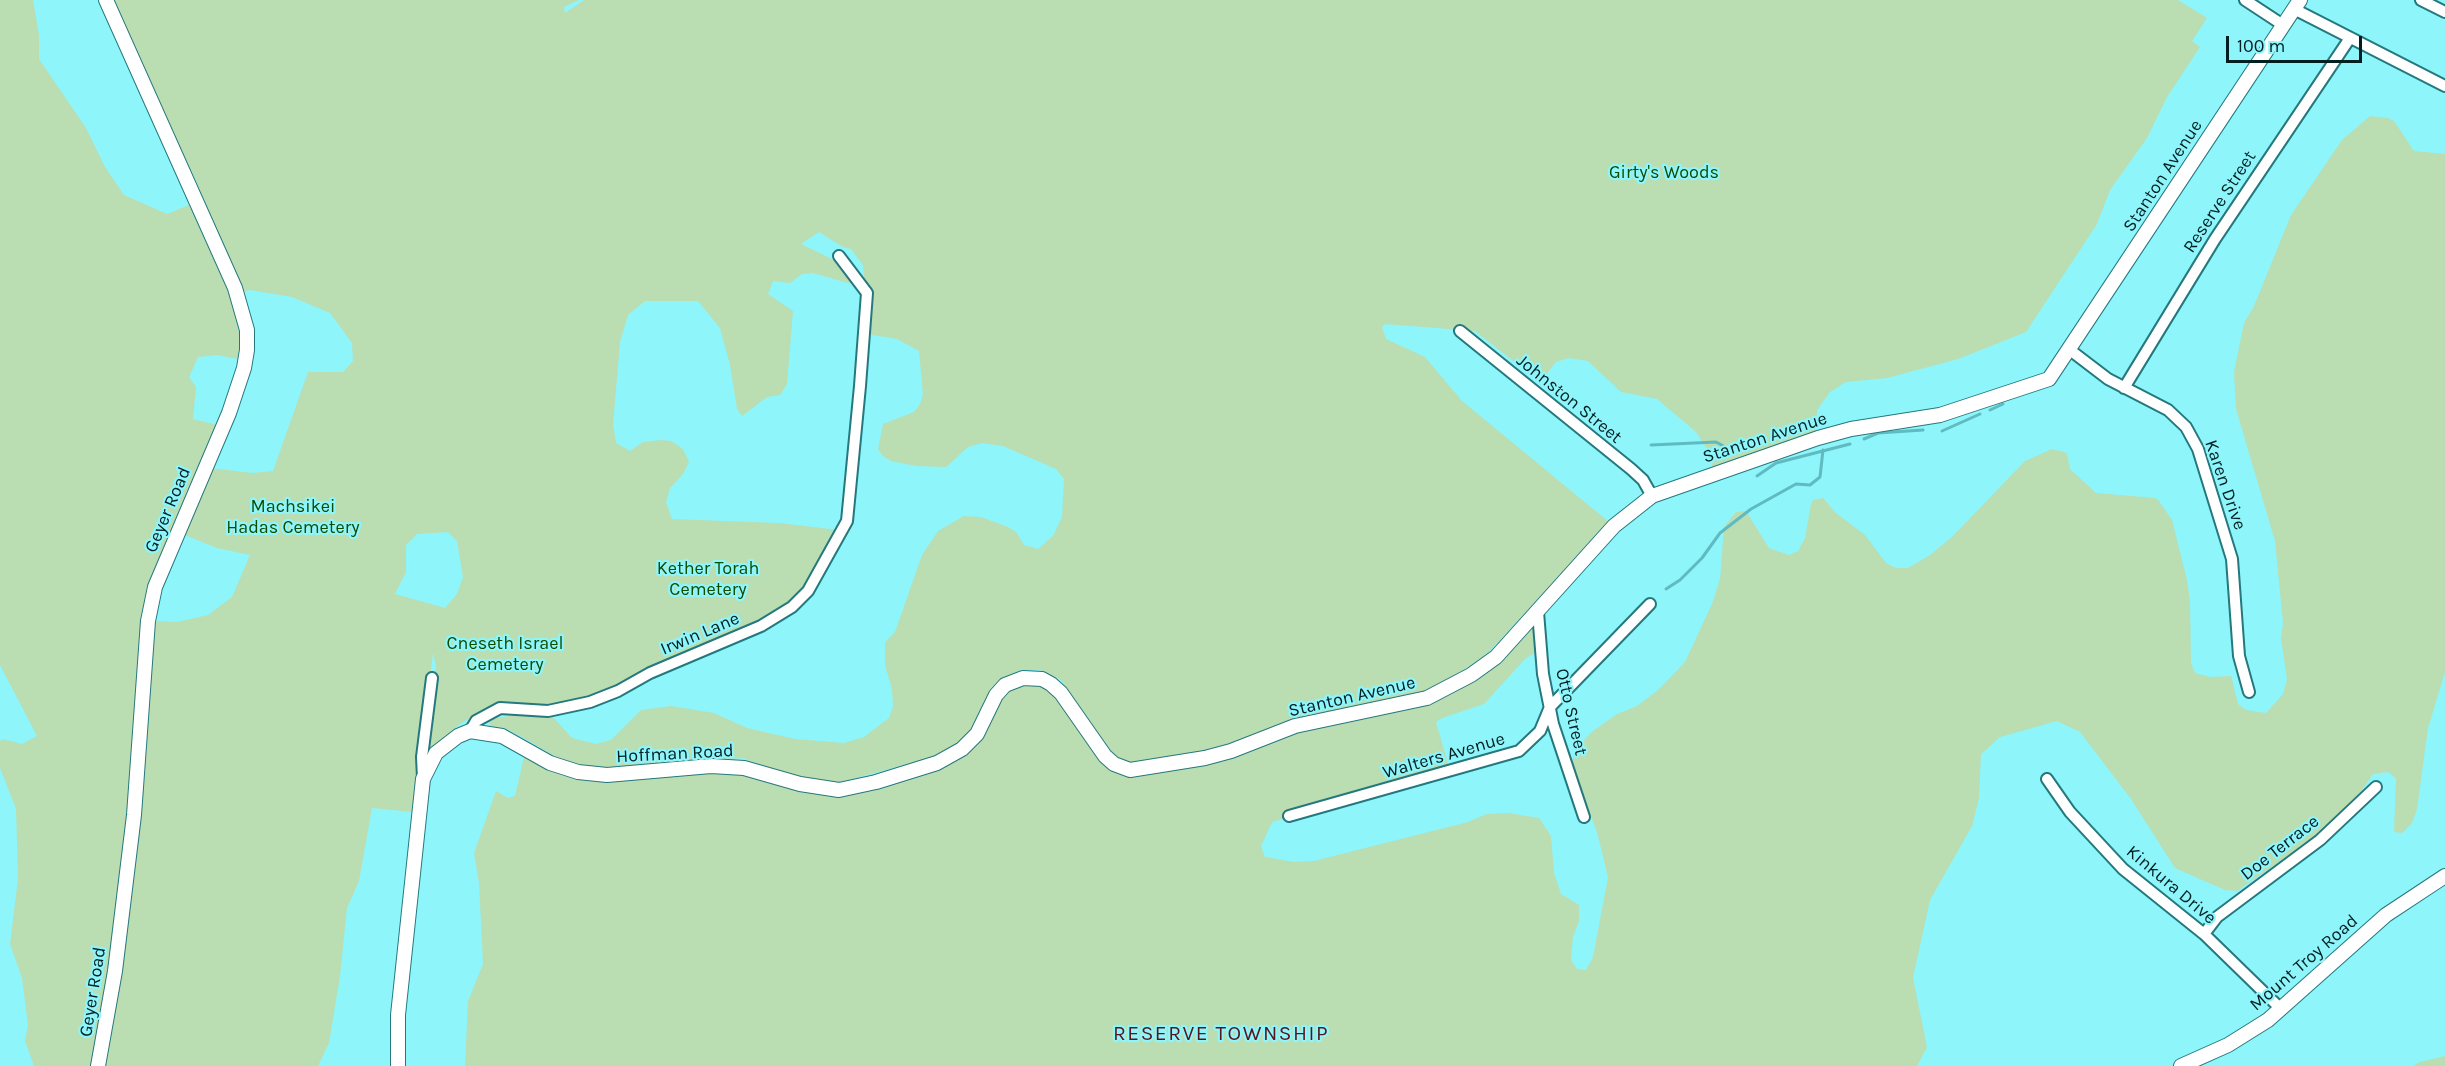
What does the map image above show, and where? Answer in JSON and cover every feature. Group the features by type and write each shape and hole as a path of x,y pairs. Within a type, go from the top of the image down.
{"street":[{"name":"Geyer Road","path":"98,1066 115,970 134,815 148,621 155,587 229,413 244,368 247,350 247,330 235,288 106,0"},
{"path":"2245,0 2283,25"},
{"path":"2421,0 2445,12"},
{"path":"2297,4 2350,38 2445,86"},
{"name":"Stanton Avenue","path":"1124,769 1142,770 1231,752 1295,726 1406,705 1427,698 1471,675 1496,657 1614,526 1652,496 1818,438 1851,429 1940,415 2039,383 2055,373 2297,4"},
{"name":"Reserve Street","path":"2124,388 2215,239 2350,38"},
{"name":"Irwin Lane","path":"470,731 476,721 500,708 548,711 590,702 618,691 650,674 761,626 792,607 808,591 847,521 861,386 867,293 839,256"},
{"name":"Johnston Street","path":"1460,331 1631,469 1642,480 1652,496"},
{"name":"Karen Drive","path":"2070,350 2124,388 2176,417 2186,427 2198,449 2232,559 2239,656 2249,692"},
{"name":"Walters Avenue","path":"1290,816 1519,751 1540,731 1550,707 1650,604"},
{"name":"Otto Street","path":"1538,612 1543,674 1553,724 1584,817"},
{"name":"Hoffman Road","path":"470,731 502,736 550,763 578,772 607,775 711,766 744,768 800,784 839,790 876,782 937,763 962,749 977,734 996,695 1005,685 1031,677 1042,679 1061,693 1105,756 1124,769"},
{"path":"398,1066 398,1015 423,779 422,757 432,678"},
{"path":"423,779 436,753 470,731"},
{"name":"Kinkura Drive","path":"2047,779 2070,812 2123,869 2204,934 2281,1009"},
{"name":"Doe Terrace","path":"2204,934 2217,917 2320,840 2376,787"},
{"name":"Mount Troy Road","path":"2181,1066 2250,1033 2281,1009 2386,915 2445,876"}],"green space":[{"path":"0,0 33,0 39,35 39,59 86,128 105,167 124,195 167,214 189,205 231,296 240,337 238,359 217,355 198,357 189,377 196,387 193,419 218,425 150,587 118,918 93,1066 34,1066 25,1041 28,1025 22,978 10,944 18,879 16,809 0,768 0,741 3,739 22,744 37,736 0,665"},
{"path":"114,0 579,0 564,7 565,13 584,0 2178,0 2207,18 2192,41 2200,47 2167,97 2147,138 2110,190 2097,224 2026,332 1958,359 1887,378 1846,382 1830,392 1817,410 1816,432 1713,468 1707,449 1696,432 1657,399 1621,392 1588,361 1569,358 1556,362 1540,382 1475,331 1385,324 1382,327 1386,339 1425,357 1462,401 1609,522 1486,655 1438,687 1401,700 1291,720 1226,747 1143,764 1127,762 1114,755 1061,680 1040,670 1020,670 1003,678 992,687 969,734 944,754 837,783 804,780 742,758 597,769 568,764 505,728 490,726 490,722 495,718 552,716 572,738 596,744 611,740 641,710 671,706 714,713 747,728 795,739 844,743 864,737 889,718 893,707 892,689 885,665 885,642 895,632 922,555 938,531 964,516 981,517 1008,527 1016,532 1024,545 1038,549 1053,536 1062,517 1064,479 1056,469 1003,446 982,443 968,447 946,467 916,466 891,461 883,456 878,449 883,424 914,412 920,404 923,395 919,351 897,339 867,334 870,291 864,279 863,265 851,249 843,247 819,232 801,244 836,261 856,282 848,283 813,273 802,274 790,283 773,281 768,294 793,311 787,384 780,395 767,397 742,416 737,409 730,365 720,328 698,301 645,301 628,315 620,342 613,425 616,443 630,451 643,442 661,440 671,441 683,449 689,462 683,474 670,488 666,502 672,519 780,523 838,530 819,565 803,587 787,604 762,620 627,681 571,702 549,708 497,705 486,708 457,726 426,757 436,666 433,653 413,812 372,808 359,881 347,908 340,976 329,1043 318,1066 105,1066 114,1022 135,858 155,621 177,622 208,615 232,597 250,555 217,548 182,534 210,468 253,473 273,471 308,372 343,372 353,361 352,343 330,313 292,297 250,290 242,292 194,176 161,111","holes":["448,532 457,541 463,577 457,594 445,608 395,594 406,572 406,545 417,534"]},
{"path":"2370,116 2394,121 2414,151 2445,154 2445,672 2428,728 2417,809 2412,823 2402,833 2394,832 2396,778 2388,772 2373,774 2355,800 2308,842 2237,891 2225,890 2175,868 2131,799 2080,732 2057,721 2000,737 1981,754 1979,798 1972,826 1930,900 1913,978 1927,1047 1917,1066 465,1066 468,1001 483,964 479,883 474,853 496,791 508,798 515,796 526,748 578,772 711,766 839,790 962,749 1005,685 1042,679 1105,756 1142,770 1295,726 1406,705 1471,675 1538,612 1542,648 1525,659 1484,704 1436,722 1450,771 1272,822 1261,846 1265,857 1294,862 1314,861 1468,822 1487,814 1508,813 1539,818 1551,836 1554,873 1561,894 1579,905 1579,921 1573,937 1571,960 1577,969 1586,970 1593,957 1608,877 1597,832 1572,766 1574,750 1593,731 1617,714 1637,706 1658,690 1685,662 1712,604 1720,579 1724,527 1736,512 1746,511 1769,548 1789,555 1798,551 1805,538 1813,500 1823,498 1836,513 1865,535 1886,563 1896,568 1908,568 1930,555 1952,537 2025,461 2052,449 2067,453 2070,469 2096,493 2155,498 2159,501 2172,520 2187,580 2190,601 2191,663 2195,673 2210,677 2231,676 2238,704 2246,710 2266,713 2283,694 2287,679 2281,638 2283,623 2275,541 2236,409 2234,372 2244,323 2254,306 2291,215 2342,140"},
{"path":"2445,1056 2445,1066 2413,1066 2420,1062"}],"waterway":[{"path":"1990,410 2003,404"},
{"path":"1942,431 1980,414"},
{"path":"1864,439 1878,433 1923,430"},
{"path":"1651,445 1716,442 1733,451"},
{"path":"1757,476 1776,463 1850,444"},
{"path":"1666,589 1680,580 1702,558 1720,533 1751,509 1796,484 1810,485 1820,477 1823,450"}],"district":[{"name":"RESERVE TOWNSHIP","path":"1221,1034"}],"park label":[{"name":"Girty's Woods","path":"1664,173"},
{"name":"Machsikei Hadas Cemetery","path":"293,517"},
{"name":"Kether Torah Cemetery","path":"708,579"},
{"name":"Cneseth Israel Cemetery","path":"505,654"}]}
